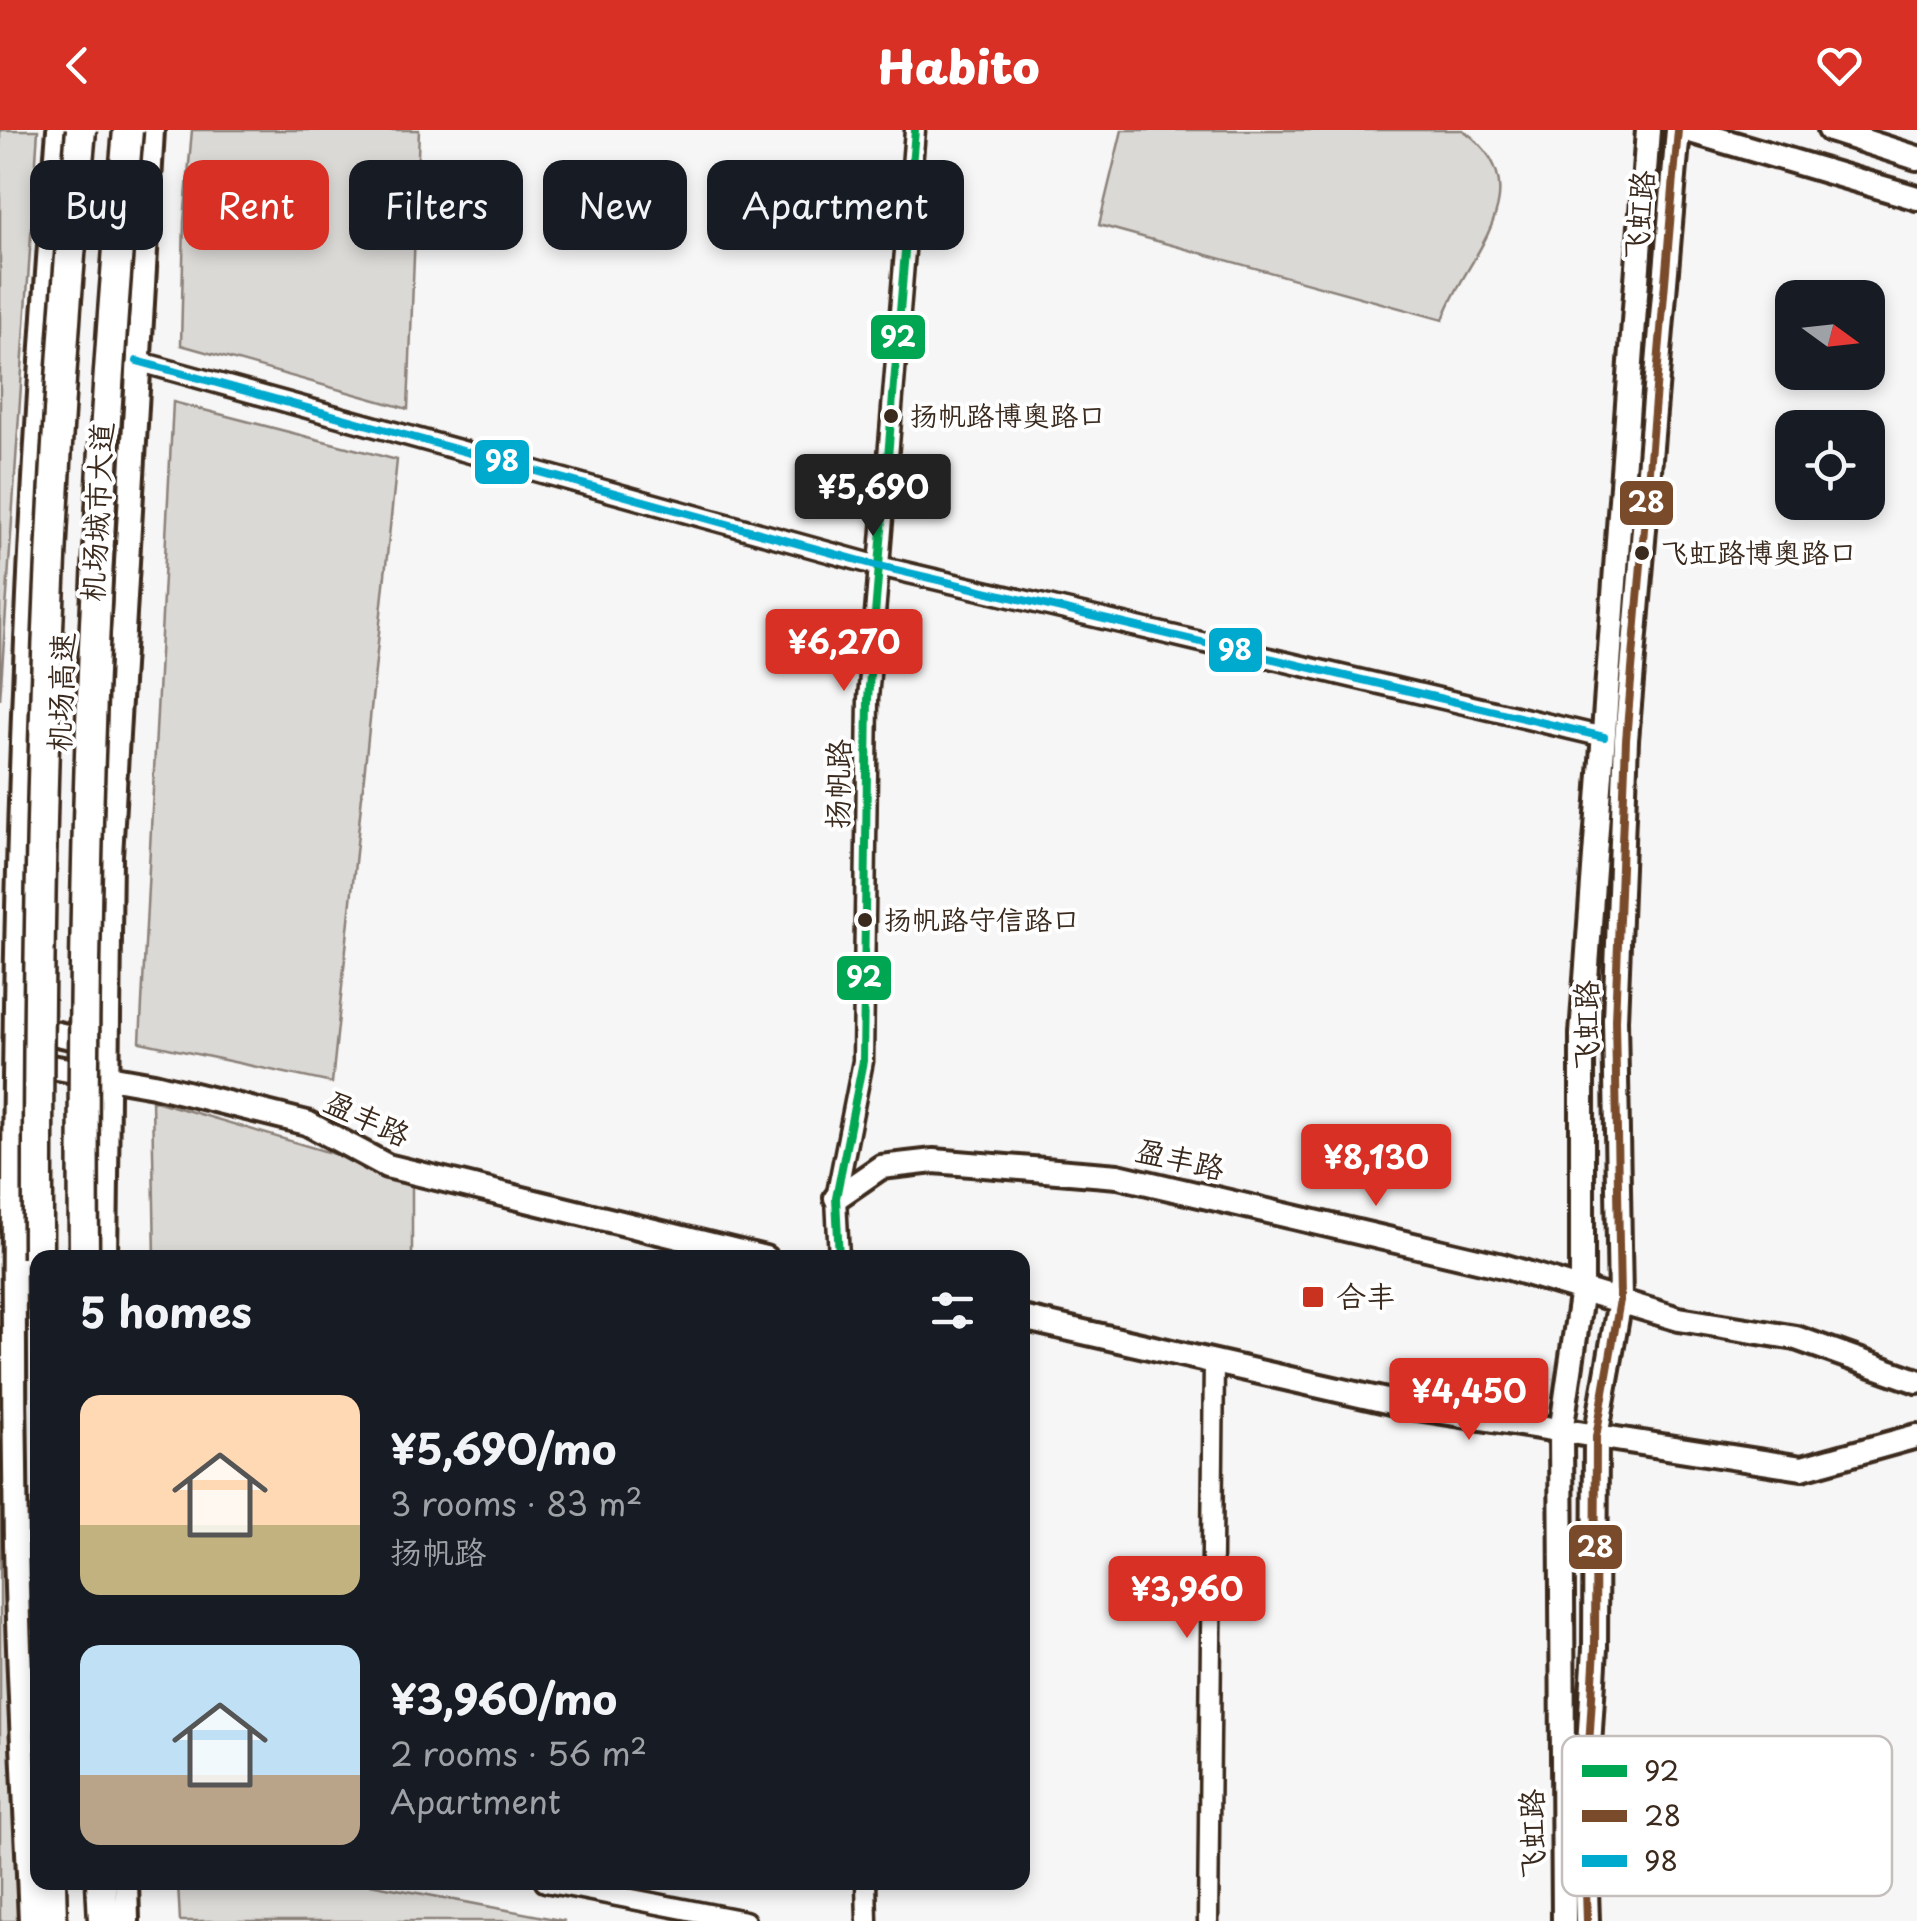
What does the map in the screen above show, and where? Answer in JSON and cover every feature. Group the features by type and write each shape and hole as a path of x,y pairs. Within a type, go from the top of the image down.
{"highway":[{"name":"机场高速","path":"38,1250 38,862 51,571 81,130"},
{"name":"机场高速","path":"84,1250 88,860 96,650 128,130"},
{"path":"51,1890 52,1921"},
{"path":"101,1890 103,1921"}],"main road":[{"path":"30,1757 16,1548 7,1023 29,571 58,130"},
{"name":"机场城市大道","path":"105,1250 110,856 152,130"},
{"name":"飞虹路","path":"1563,1736 1561,1432 1582,1289 1582,1034 1648,130"},
{"name":"飞虹路","path":"1590,1736 1595,1648 1596,1438 1620,1300 1615,1020 1626,740 1678,130"},
{"path":"1688,130 1917,198"},
{"path":"1830,130 1917,158"},
{"path":"7,1023 106,1044"},
{"name":"盈丰路","path":"7,1059 106,1076 307,1123 387,1166 732,1250"},
{"name":"盈丰路","path":"836,1198 881,1167 934,1161 1118,1176 1504,1266 1679,1320 1796,1338 1917,1381"},
{"path":"1030,1320 1417,1408 1802,1468 1917,1436"},
{"path":"31,1890 31,1921"},
{"path":"126,1890 128,1921"},
{"name":"飞虹路","path":"1564,1896 1564,1921"},
{"name":"飞虹路","path":"1586,1896 1587,1921"}],"street":[{"name":"扬帆路","path":"838,1250 836,1198 863,1061 868,699 915,130"},
{"path":"137,361 879,566 1604,738"},
{"path":"1208,1921 1214,1362"},
{"path":"585,1890 744,1921"},
{"path":"866,1890 867,1921"}],"shaded area":[{"path":"0,130 38,130 36,160 30,160 30,250 0,700"},
{"path":"192,130 419,130 418,160 349,160 349,250 414,250 408,409 181,345 183,250 329,250 329,160 189,160"},
{"path":"1122,130 1463,130 1487,153 1498,177 1499,201 1492,225 1443,320 1099,225"},
{"path":"173,402 397,460 332,1083 140,1042"},
{"path":"152,1100 412,1177 412,1250 155,1250"},
{"path":"0,1477 19,1921 0,1921"},
{"path":"178,1890 402,1890 565,1921 180,1921"}],"transit line":[{"name":"92","path":"839,1250 836,1198 863,1061 868,699 915,130"},
{"name":"28","path":"1590,1736 1595,1648 1596,1437 1620,1300 1615,1020 1626,740 1678,130"},
{"name":"98","path":"137,361 879,566 1604,737"},
{"name":"28","path":"1586,1896 1587,1921"}],"place":[{"name":"扬帆路博奥路口","path":"891,416"},
{"name":"飞虹路博奥路口","path":"1642,553"},
{"name":"扬帆路守信路口","path":"865,920"},
{"name":"合丰","path":"1313,1297"}]}
